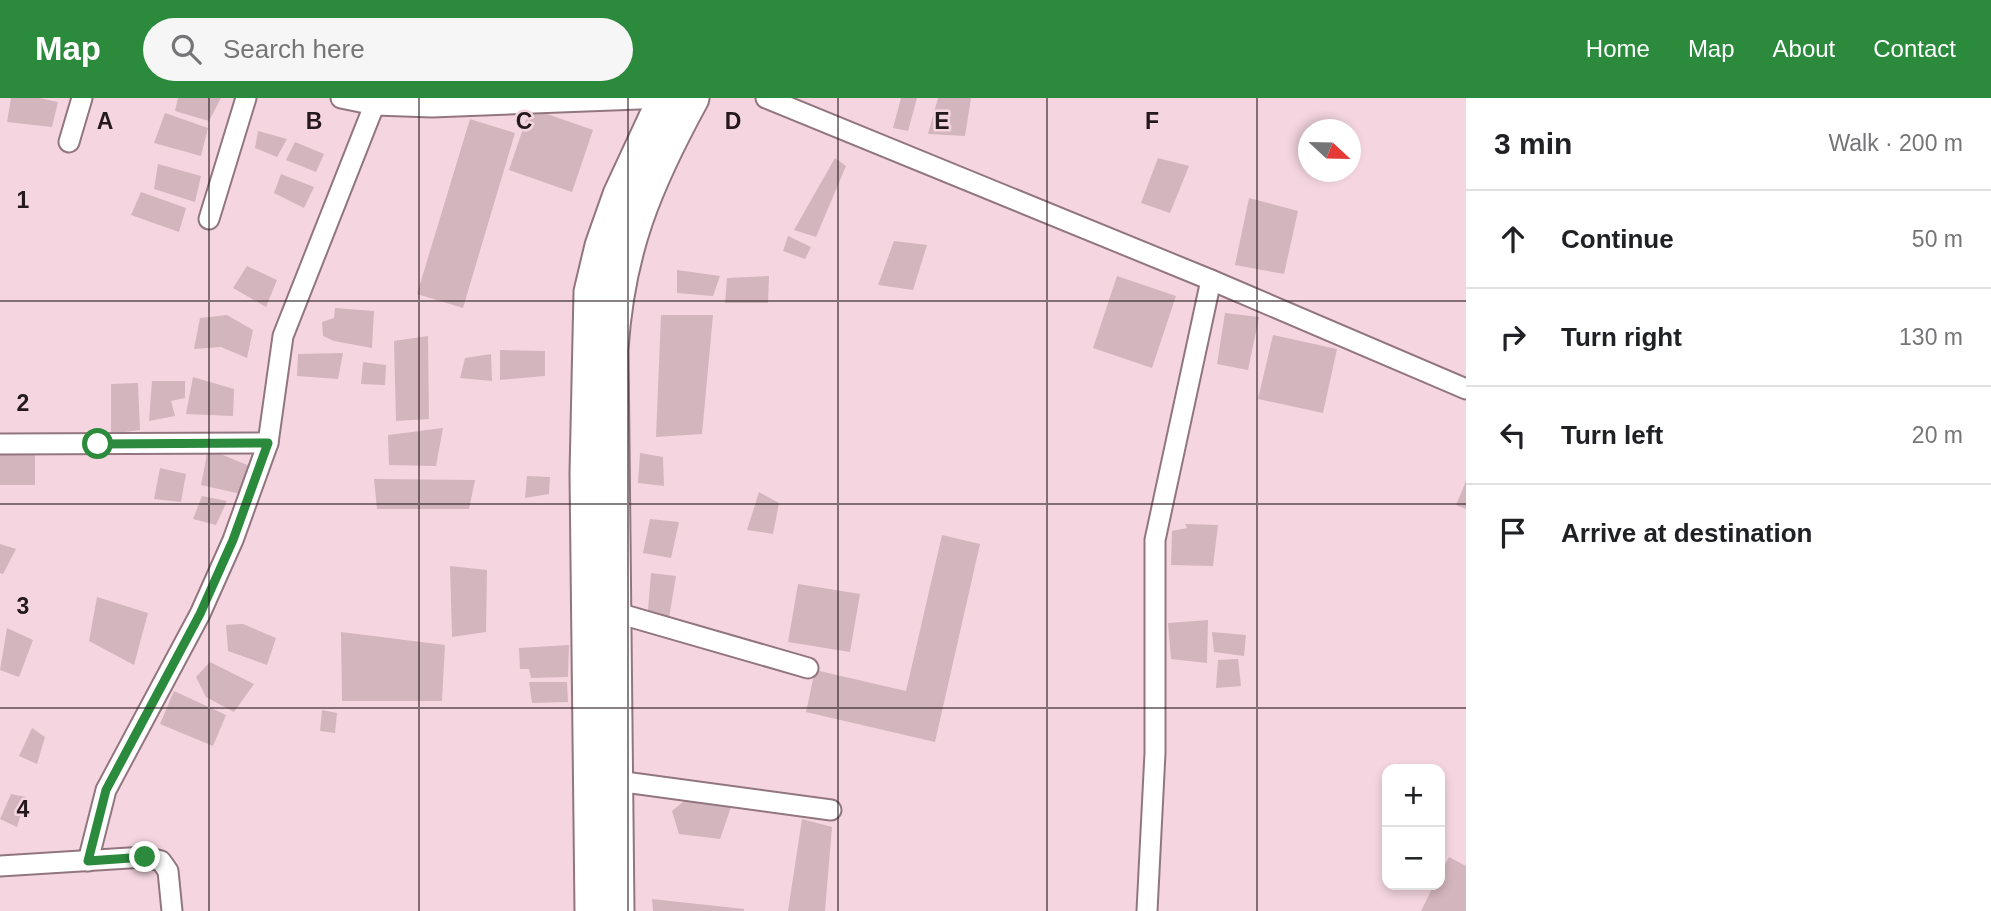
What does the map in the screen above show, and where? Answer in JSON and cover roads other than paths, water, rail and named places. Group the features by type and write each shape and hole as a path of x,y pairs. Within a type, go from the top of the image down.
{"highway":[{"path":"617,911 617,781 602,608 588,329 591,292 602,246 620,195 665,98"},
{"path":"592,911 611,350 618,278 628,238 653,177 692,98"}],"street":[{"path":"69,142 82,98"},
{"path":"209,219 246,98"},
{"path":"341,98 432,107 665,98"},
{"path":"766,98 1211,280 1466,389"},
{"path":"88,861 106,790 200,614 233,540 268,443 283,336 376,101"},
{"path":"1147,911 1155,753 1155,540 1211,280"},
{"path":"0,444 268,443"},
{"path":"602,608 808,668"},
{"path":"617,781 831,810"},
{"path":"0,866 145,857 161,861 168,871 172,911"}]}
